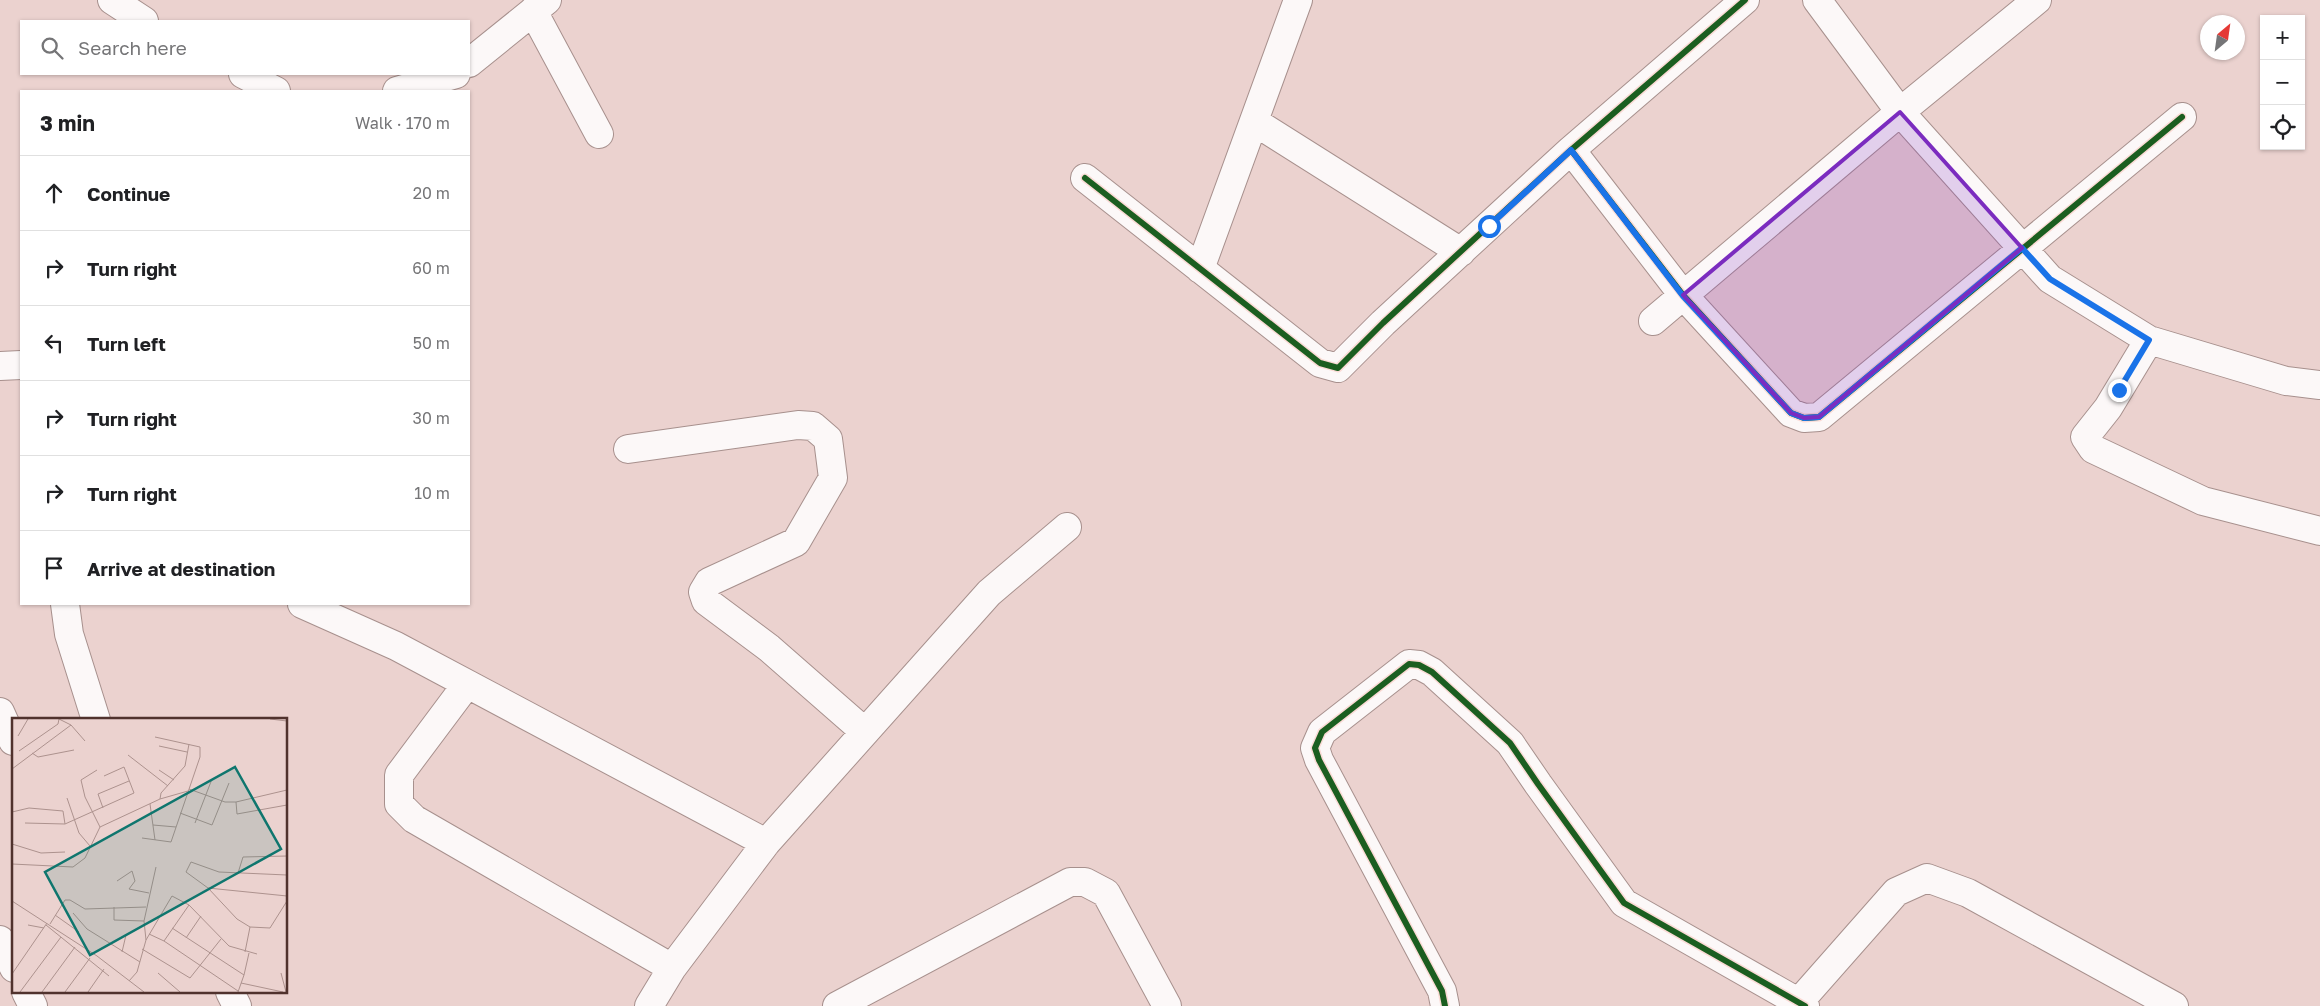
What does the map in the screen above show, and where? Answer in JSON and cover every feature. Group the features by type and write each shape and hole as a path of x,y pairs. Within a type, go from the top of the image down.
{"street":[{"path":"112,0 142,20"},
{"path":"1200,269 1298,0"},
{"path":"1085,178 1320,363 1338,368 1383,323 1571,150 1745,0"},
{"path":"1817,0 1900,112 2050,279 2149,340 2286,381 2320,385"},
{"path":"1653,321 1900,112 2037,0"},
{"path":"470,62 540,6 599,134"},
{"path":"245,75 274,90"},
{"path":"400,90 453,75"},
{"path":"1571,150 1683,296 1791,413 1804,418 1819,417 2182,117"},
{"path":"1255,122 1461,252"},
{"path":"2149,340 2108,408 2085,437 2093,449 2204,501 2320,530"},
{"path":"0,366 20,365"},
{"path":"628,450 798,425 813,426 828,439 833,478 796,542 709,582 703,592 706,601 769,648 866,732"},
{"path":"649,1006 672,968 766,843 989,592 1067,527"},
{"path":"65,605 69,634 95,718"},
{"path":"304,605 396,646 766,843"},
{"path":"1468,1006 1444,999 1319,760 1315,748 1322,732 1409,664 1420,665 1432,672 1510,743 1624,903 1802,1004 1896,892 1927,878 1968,893 2174,1006"},
{"path":"467,684 399,774 399,804 414,819 672,968"},
{"path":"0,712 12,739"},
{"path":"837,1006 1070,882 1085,882 1106,893 1167,1006"},
{"path":"0,940 12,964"},
{"path":"27,994 33,1006"},
{"path":"231,994 237,1006"}],"highlighted area":[{"path":"1900,112 2022,248 1819,417 1804,418 1791,413 1683,295"}],"cycle path":[{"path":"1085,178 1320,363 1338,368 1383,323 1571,150 1745,0"},
{"path":"1571,150 1683,295 1791,413 1804,418 1819,417 2182,117"},
{"path":"1445,1006 1442,991 1319,760 1315,748 1322,732 1409,664 1419,665 1432,672 1510,743 1624,903 1805,1006"}],"route":[{"path":"1489,226 1571,150 1683,296 1791,413 1804,418 1819,417 2022,248 2050,279 2149,340 2119,390"}]}
